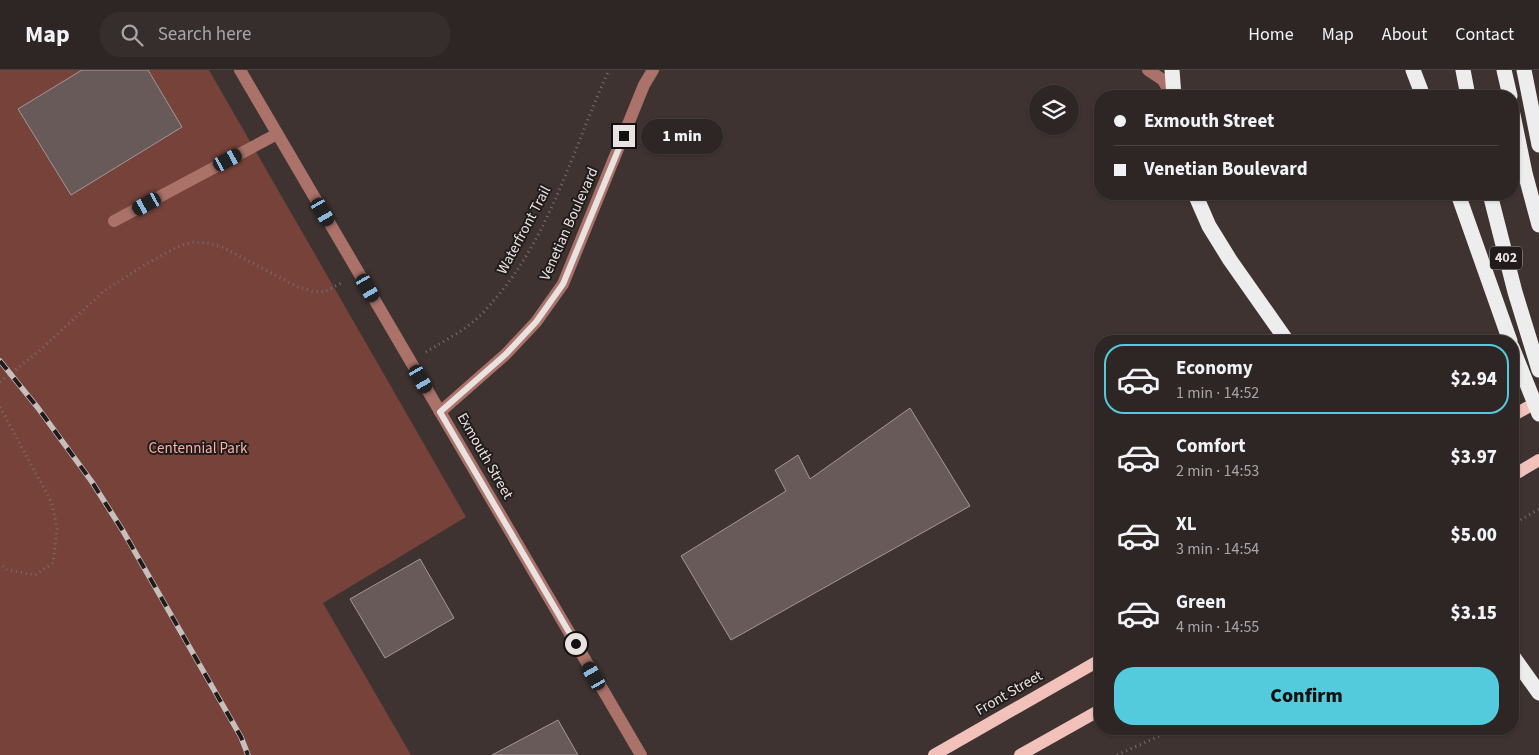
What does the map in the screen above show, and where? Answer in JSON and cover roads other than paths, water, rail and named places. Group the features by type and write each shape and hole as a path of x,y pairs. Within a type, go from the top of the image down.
{"highway":[{"path":"1172,70 1173,90"},
{"path":"1413,70 1421,90"},
{"path":"1463,70 1467,90"},
{"path":"1504,70 1509,90"},
{"path":"1524,70 1539,144"},
{"path":"1519,144 1539,224"},
{"path":"1198,200 1209,226 1230,260 1283,335"},
{"path":"1460,200 1508,335"},
{"name":"402","path":"1492,200 1515,292 1539,370"},
{"path":"1519,364 1539,414"},
{"path":"1519,665 1539,693"}],"main road":[{"path":"1519,412 1539,401"},
{"path":"1519,472 1539,460"},
{"name":"Front Street","path":"934,755 1094,663"},
{"path":"1020,755 1094,713"}],"street":[{"name":"Exmouth Street","path":"240,70 641,755"},
{"name":"Venetian Boulevard","path":"440,412 512,348 536,322 563,284 644,85 653,70"},
{"path":"1148,70 1157,74 1169,90"},
{"path":"114,222 278,134"}],"railway":[{"path":"0,361 38,408 92,482 123,531 241,737 248,755"}],"park label":[{"name":"Centennial Park","path":"198,448"}]}
